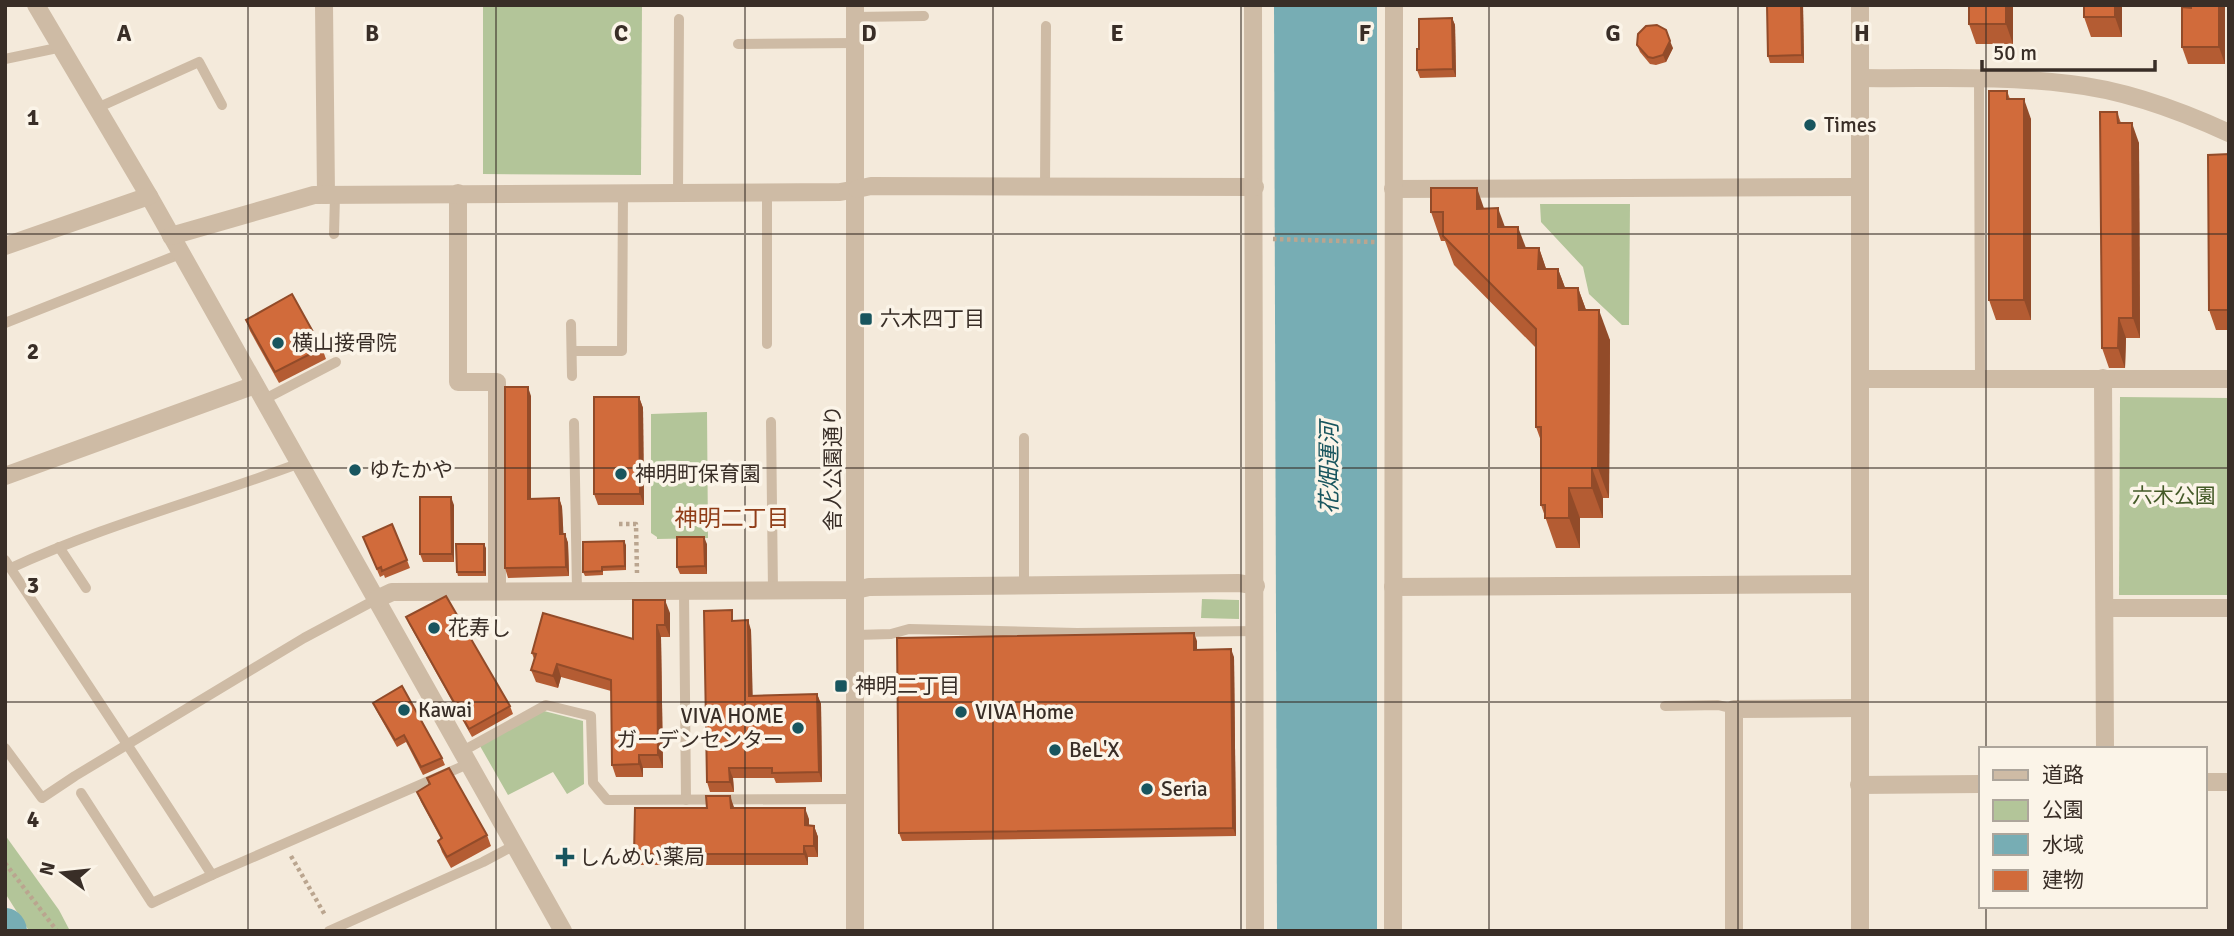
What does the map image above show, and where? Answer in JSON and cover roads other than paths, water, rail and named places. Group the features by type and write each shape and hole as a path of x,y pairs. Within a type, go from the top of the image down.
{"street":[{"path":"36,5 149,196 377,599 515,845 555,928"},
{"path":"324,5 330,195"},
{"path":"1254,5 1255,931"},
{"path":"1393,931 1394,5"},
{"path":"1860,5 1860,931"},
{"name":"舎人公園通り","path":"855,11 855,931"},
{"path":"1860,78 1979,78 2073,84 2161,104 2229,133"},
{"path":"171,236 292,201 330,195 840,192 870,186 1255,187"},
{"path":"1393,189 1860,187"},
{"path":"458,193 458,382 497,382 497,592"},
{"path":"5,246 149,196"},
{"path":"2103,378 2105,747"},
{"path":"1860,379 2229,379"},
{"path":"5,477 259,393"},
{"path":"377,599 392,592 773,591 856,590 869,587 1090,587 1239,583 1256,586"},
{"path":"1393,587 1859,584"},
{"path":"2105,608 2229,608"},
{"path":"1734,931 1734,709 1859,708"},
{"path":"2206,782 2229,782"},
{"path":"1859,785 1979,784"}],"lane":[{"path":"855,11 924,16"},
{"path":"678,192 679,19"},
{"path":"1045,186 1046,26"},
{"path":"738,44 855,43"},
{"path":"5,59 62,47"},
{"path":"97,108 199,62 222,105"},
{"path":"1979,78 1980,379"},
{"path":"766,192 767,344"},
{"path":"572,351 622,351 623,193"},
{"path":"330,195 334,234"},
{"path":"5,323 180,254"},
{"path":"571,324 572,376"},
{"path":"259,393 336,362"},
{"path":"771,422 773,591"},
{"path":"574,423 577,591"},
{"path":"1024,438 1024,585"},
{"path":"212,874 8,564 131,520 235,488 300,463"},
{"path":"59,547 86,588"},
{"path":"684,591 686,800"},
{"path":"5,748 42,798 304,639 377,599"},
{"path":"856,635 891,635 909,629 1089,633 1256,631"},
{"path":"81,793 152,903 465,758 546,705 591,716 593,783 607,800 855,799"},
{"path":"1665,706 1718,705 1734,709"},
{"path":"331,930 515,845"}],"water":[{"name":"花畑運河","path":"1274,5 1377,5 1377,931 1277,931"}],"place":[{"name":"Times","path":"1810,125"},
{"name":"六木四丁目","path":"866,319"},
{"name":"横山接骨院","path":"278,343"},
{"name":"ゆたかや","path":"355,470"},
{"name":"神明町保育園","path":"621,474"},
{"name":"花寿し","path":"434,628"},
{"name":"神明二丁目","path":"841,686"},
{"name":"Kawai","path":"404,710"},
{"name":"VIVA Home","path":"961,712"},
{"name":"VIVA HOME ガーデンセンター","path":"798,728"},
{"name":"BeL'X","path":"1055,750"},
{"name":"Seria","path":"1147,789"},
{"name":"しんめい薬局","path":"565,857"}],"district":[{"name":"神明二丁目","path":"732,518"}],"park label":[{"name":"六木公園","path":"2174,496"}]}
